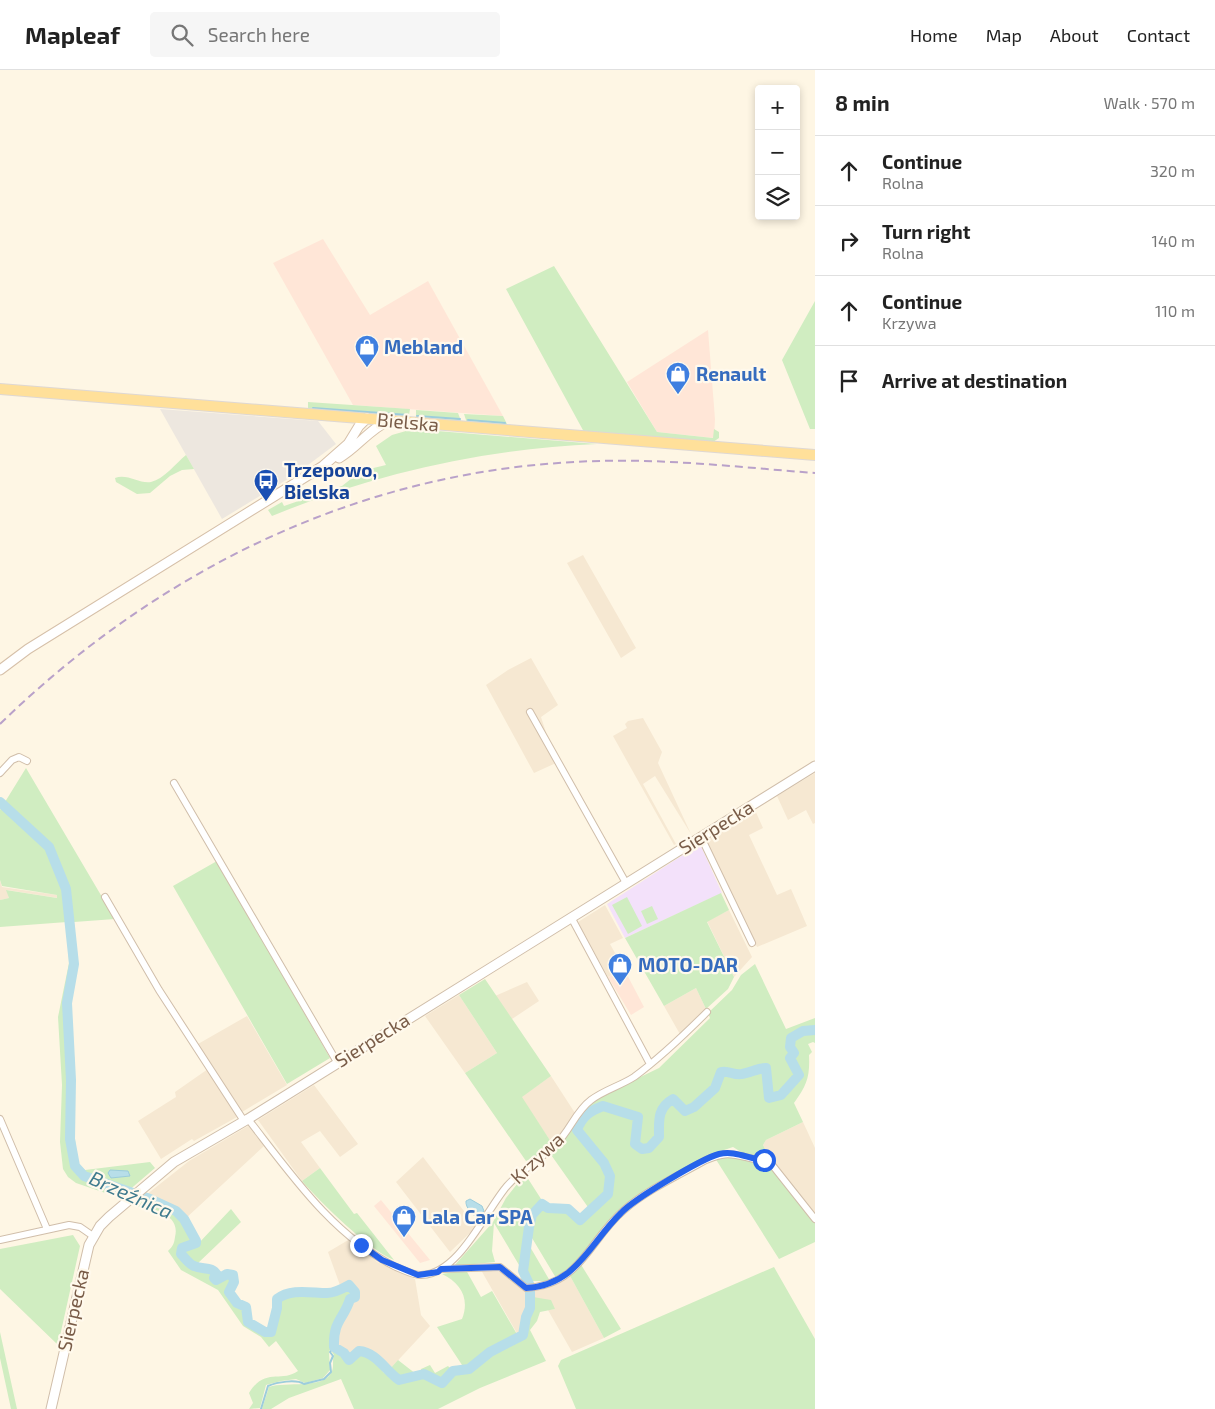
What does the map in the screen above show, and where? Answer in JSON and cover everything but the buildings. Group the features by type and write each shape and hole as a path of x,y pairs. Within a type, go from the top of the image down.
{"main road":[{"name":"Bielska","path":"0,389 815,454"}],"street":[{"path":"345,417 351,423 355,433"},
{"path":"368,419 370,431"},
{"path":"323,466 348,444 368,419"},
{"path":"0,670 61,628 353,449 370,431 390,420"},
{"path":"530,712 626,883"},
{"path":"0,773 12,760 19,757 26,761"},
{"name":"Sierpecka","path":"51,1409 84,1259 93,1236 100,1226 144,1187 186,1154 246,1120 336,1062 815,766"},
{"path":"174,783 336,1062"},
{"path":"701,836 752,943"},
{"path":"105,897 159,990 246,1120 299,1185 361,1245 382,1260 411,1274 424,1275 441,1269 500,1267 530,1288 547,1287 560,1279 585,1258 625,1209 719,1154 742,1155 764,1160 773,1166 815,1219"},
{"path":"571,917 650,1064"},
{"name":"Krzywa","path":"441,1269 472,1238 505,1188 530,1164 555,1145 583,1107 603,1093 620,1086 650,1064 680,1039 707,1012"},
{"path":"0,1119 47,1229"},
{"path":"0,1240 47,1229 76,1225 93,1236"}],"shaded area":[{"path":"323,239 370,315 428,281 503,416 353,405 273,263"},
{"path":"708,330 715,419 714,438 657,432 627,382"},
{"path":"160,409 318,421 336,444 296,474 222,519"},
{"path":"583,555 636,648 621,658 567,563"},
{"path":"531,658 558,705 541,717 556,763 534,773 486,685 508,670"},
{"path":"643,718 662,752 658,763 691,834 655,776 643,784 676,844 674,845 613,736 627,728 625,724 628,721"},
{"path":"815,773 815,823 813,824 806,810 788,820 777,796"},
{"path":"755,810 763,828 749,835 777,895 791,889 807,926 757,947 706,841"},
{"path":"700,844 722,893 625,938 607,904"},
{"path":"0,880 2,887 57,895 58,898 7,890 9,898 0,900"},
{"path":"605,905 623,938 610,944 624,969 608,977 578,922"},
{"path":"729,910 752,957 734,977 707,921"},
{"path":"624,969 644,1007 631,1015 608,977"},
{"path":"527,982 539,1001 512,1019 495,996"},
{"path":"696,988 706,1009 681,1036 664,1006"},
{"path":"459,995 497,1053 465,1073 425,1016"},
{"path":"247,1016 287,1085 242,1112 198,1044"},
{"path":"208,1069 237,1117 194,1141 192,1139 161,1159 138,1121 176,1097 175,1092"},
{"path":"551,1076 575,1113 553,1145 521,1097"},
{"path":"314,1085 358,1144 340,1157 320,1131 301,1142 320,1168 302,1181 258,1120"},
{"path":"803,1122 815,1148 815,1216 769,1157 763,1145 766,1140"},
{"path":"248,1126 264,1146 185,1219 177,1211 146,1195 189,1161"},
{"path":"423,1157 476,1227 450,1252 396,1182"},
{"path":"381,1200 430,1260 420,1263 374,1206"},
{"path":"350,1239 377,1262 415,1279 421,1315 430,1326 389,1370 382,1361 363,1350 349,1358 346,1352 335,1345 336,1329 351,1299 356,1297 356,1291 349,1285 341,1288 328,1252"},
{"path":"481,1270 501,1272 528,1291 528,1310 524,1318 523,1334 518,1335"},
{"path":"569,1274 604,1338 572,1352 548,1310 555,1309 533,1297 532,1289"}],"green space":[{"path":"554,266 657,432 713,438 714,429 719,432 719,438 713,442 584,432 506,289"},
{"path":"815,301 815,429 810,429 782,360"},
{"path":"308,402 410,409 407,418 308,410"},
{"path":"416,410 458,413 461,421 416,418"},
{"path":"464,414 503,416 508,426 467,423"},
{"path":"413,429 597,444 513,451 431,466 351,487 272,516 268,510 282,502 284,506 342,486 361,471 386,465 376,446 392,435"},
{"path":"186,455 194,469 182,470 170,476 150,493 137,494 116,482 115,478 124,477 142,482 151,482 165,474"},
{"path":"26,768 115,919 74,922 76,958 70,1005 75,1067 74,1132 78,1164 85,1170 150,1162 155,1168 120,1198 76,1183 68,1177 63,1169 60,1142 62,1085 58,1017 69,963 67,922 0,927 0,900 9,898 6,890 57,898 57,895 2,886 0,880 0,810"},
{"path":"217,861 330,1058 287,1084 173,886"},
{"path":"721,893 729,910 707,922 734,977 728,989 706,1009 696,988 664,1006 625,938"},
{"path":"627,897 642,926 628,934 612,905"},
{"path":"652,906 658,919 647,924 641,911"},
{"path":"755,964 786,1029 815,1018 815,1029 803,1029 788,1040 792,1050 789,1059 798,1075 782,1092 771,1097 769,1096 766,1065 738,1073 727,1069 723,1070 719,1074 715,1087 694,1106 685,1110 680,1102 672,1098 662,1107 657,1139 649,1146 642,1147 635,1141 640,1119 638,1116 602,1105 593,1108 582,1118 575,1131 600,1159 608,1180 606,1191 601,1201 590,1210 549,1152 578,1116 599,1097 659,1068 710,1018 708,1013 732,990 741,975"},
{"path":"485,979 551,1076 522,1097 553,1145 538,1156 526,1161 465,1073 497,1053 459,995"},
{"path":"815,1031 815,1043 808,1044 812,1052 809,1055 807,1080 794,1103 803,1122 766,1140 763,1145 769,1157 746,1155 733,1147 712,1154 629,1204 579,1260 556,1278 529,1233 534,1215 543,1205 548,1210 567,1210 580,1222 593,1213 610,1194 612,1186 606,1163 580,1129 586,1118 604,1107 637,1117 632,1136 634,1145 641,1149 650,1149 660,1135 659,1124 661,1115 669,1103 674,1100 685,1112 695,1107 717,1089 722,1072 744,1076 765,1068 767,1097 770,1100 781,1096 801,1075 792,1059 795,1054 792,1038"},
{"path":"724,1155 756,1161 775,1170 815,1223 815,1242 779,1259 715,1158"},
{"path":"320,1168 354,1214 357,1213 394,1260 372,1247 359,1236 333,1213 302,1181"},
{"path":"525,1174 543,1202 531,1214 522,1270 494,1223 492,1251 495,1262 454,1266 493,1222 506,1198"},
{"path":"141,1200 175,1212 195,1242 181,1247 180,1254 194,1268 209,1269 215,1274 214,1281 223,1279 228,1275 233,1276 234,1282 228,1292 236,1303 245,1308 246,1322 264,1333 273,1333 278,1300 281,1297 310,1292 327,1294 350,1287 354,1292 353,1296 349,1299 346,1309 340,1313 334,1327 334,1340 329,1352 330,1370 323,1378 305,1383 296,1379 266,1385 260,1408 249,1409 253,1403 249,1393 261,1380 285,1376 298,1371 276,1341 269,1347 261,1337 243,1326 218,1290 181,1270 168,1251 175,1239 176,1229 174,1222 169,1217 156,1211 134,1206"},
{"path":"231,1209 241,1222 196,1265 193,1264 185,1257 182,1249 197,1245"},
{"path":"73,1235 80,1246 58,1345 0,1289 0,1249"},
{"path":"529,1245 550,1281 531,1281 525,1272"},
{"path":"580,1263 621,1329 604,1338 569,1274"},
{"path":"774,1267 815,1339 815,1409 576,1409 558,1366 561,1360"},
{"path":"466,1270 481,1297 492,1291 518,1336 487,1350 470,1366 464,1368 437,1327 462,1319 465,1305 459,1287 442,1274"},
{"path":"533,1297 551,1300 555,1309 540,1312 537,1321 530,1330 546,1361 480,1388 438,1409 354,1409 341,1379 289,1398 271,1409 262,1409 269,1387 313,1383 328,1377 333,1369 334,1355 332,1352 334,1350 342,1353 347,1361 354,1359 359,1352 381,1362 383,1372 399,1382 424,1375 440,1386 445,1386 453,1372 469,1369 506,1346 524,1338 532,1310"},
{"path":"0,1332 17,1409 11,1409 0,1358"},
{"path":"398,1360 416,1374 399,1378 389,1370"},
{"path":"430,1365 435,1373 448,1366 452,1370 442,1382 425,1372 421,1373 421,1369"}],"water":[{"path":"110,1170 128,1171 130,1176 111,1178 108,1173"},
{"path":"470,1199 482,1206 484,1211 479,1217 472,1214 468,1209 466,1201"}],"waterway":[{"path":"313,408 408,415"},
{"path":"417,416 460,419"},
{"path":"468,420 505,423"},
{"name":"Brzeźnica","path":"0,802 49,847 66,889 74,964 67,1003 71,1080 70,1139 75,1166 84,1176 150,1199 176,1211 184,1219 196,1241 196,1243 182,1248 181,1254 192,1265 213,1270 217,1275 214,1278 216,1280 227,1274 233,1275 234,1282 229,1292 237,1303 246,1307 248,1322 265,1332 271,1332 277,1308 277,1299 288,1293 295,1292 330,1293 349,1285 355,1292 355,1297 350,1299 337,1325 334,1347 344,1353 349,1360 359,1351 371,1355 399,1380 424,1374 442,1383 453,1371 469,1369 490,1352 523,1335 526,1317 530,1308 530,1286 523,1271 532,1215 542,1204 548,1208 568,1209 580,1220 608,1194 610,1176 604,1163 577,1130 581,1121 587,1115 603,1106 638,1117 635,1144 642,1149 649,1148 659,1137 660,1115 664,1106 673,1099 685,1111 694,1107 715,1088 721,1072 739,1074 766,1068 769,1098 781,1095 799,1075 790,1058 794,1053 790,1047 791,1038 803,1031 815,1030"},
{"path":"261,1409 268,1386 286,1382 301,1382 304,1384 324,1379 331,1372 330,1363 333,1356 330,1352 334,1347"}],"railway":[{"path":"0,724 60,670 125,620 192,577 264,540 338,510 414,486 494,470 605,461 665,462 815,473"}],"place":[{"name":"Mebland","path":"367,368"},
{"name":"Renault","path":"678,395"},
{"name":"Trzepowo, Bielska","path":"266,502"},
{"name":"MOTO-DAR","path":"620,986"},
{"name":"Lala Car SPA","path":"404,1238"}],"route":[{"path":"361,1245 382,1260 411,1274 424,1275 438,1272 441,1269 477,1266 500,1267 526,1288 547,1287 560,1279 585,1258 619,1214 633,1203 670,1181 719,1154 730,1153 754,1160 764,1160"}]}
